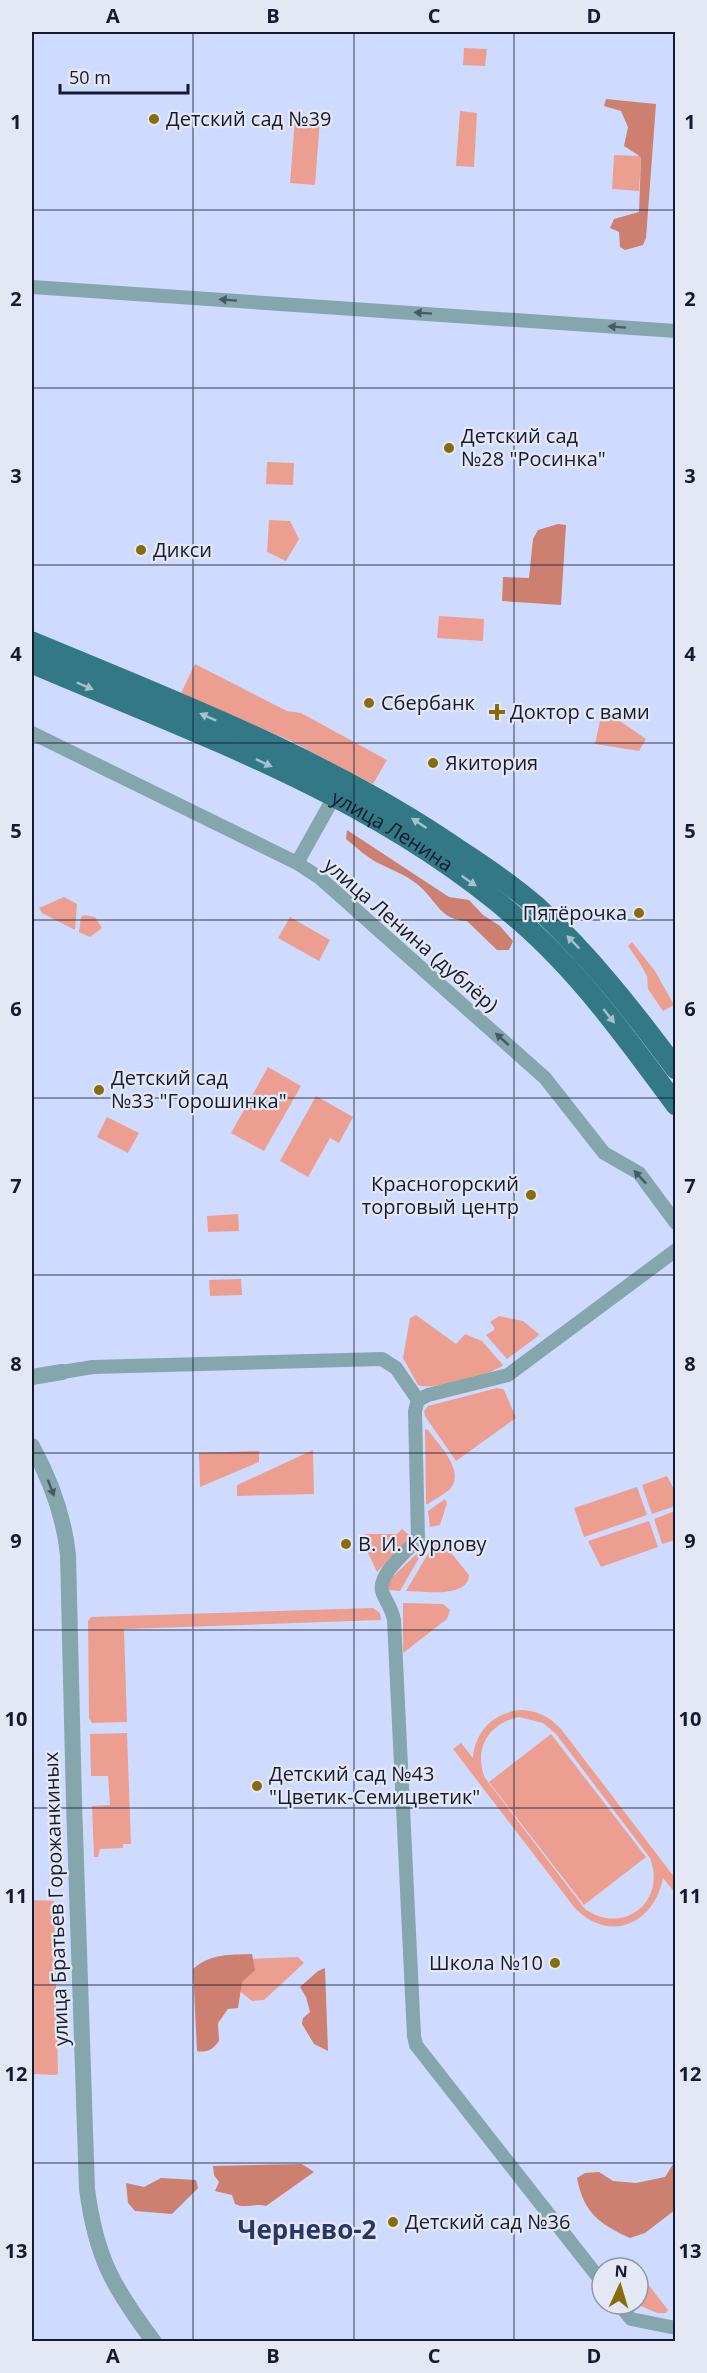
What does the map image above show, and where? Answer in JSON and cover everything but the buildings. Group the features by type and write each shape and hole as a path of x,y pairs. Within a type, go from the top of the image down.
{"main road":[{"name":"улица Ленина","path":"32,642 300,758 419,822 492,872 535,905 573,941 610,982 675,1069"},
{"name":"улица Ленина","path":"32,663 256,759 334,797 416,844 520,920 556,954 593,996 675,1105"}],"street":[{"path":"32,287 675,330"},
{"name":"улица Ленина (дублёр)","path":"32,733 297,862 320,878 545,1078 604,1153 639,1173 675,1223"},
{"path":"297,862 334,797"},
{"path":"418,1400 428,1395 508,1375 675,1250"},
{"path":"32,1377 93,1367 382,1359 396,1368 418,1400 416,1411 418,1539 383,1576 380,1585 382,1593 393,1610 394,1620 414,2036 416,2045 443,2081 590,2267"},
{"name":"улица Братьев Горожанкиных","path":"32,1446 46,1474 66,1531 87,2189 97,2244 110,2276 122,2298 154,2342"},
{"path":"629,2316 631,2319 675,2328"}],"shaded area":[{"path":"464,48 487,49 485,66 463,65"},
{"path":"606,99 656,104 646,238 643,245 625,250 620,247 619,232 610,228 614,219 639,212 641,157 624,146 628,127 621,111 604,106"},
{"path":"460,111 477,113 474,167 456,166"},
{"path":"295,118 320,119 315,185 290,183"},
{"path":"614,155 641,156 639,191 612,189"},
{"path":"267,462 294,463 293,485 266,484"},
{"path":"269,520 290,521 299,539 286,561 267,552"},
{"path":"558,524 566,525 561,605 502,601 503,577 529,578 533,539 538,530"},
{"path":"439,616 484,619 483,641 437,638"},
{"path":"195,664 287,711 301,713 387,760 373,784 291,741 181,693"},
{"path":"601,716 617,719 646,739 639,751 595,744"},
{"path":"347,830 449,897 469,900 483,915 500,926 513,941 509,950 497,950 467,921 458,920 444,913 417,884 368,857 346,839"},
{"path":"64,897 77,904 75,930 42,913 39,908"},
{"path":"84,915 95,917 102,928 90,937 79,932 81,917"},
{"path":"290,917 330,940 319,961 278,938"},
{"path":"632,942 655,971 674,1005 663,1011 648,989 647,976 628,946"},
{"path":"268,1067 301,1086 264,1151 231,1133"},
{"path":"316,1096 353,1117 339,1143 330,1138 308,1177 280,1161"},
{"path":"107,1117 139,1133 128,1153 97,1137"},
{"path":"238,1214 239,1231 208,1232 207,1216"},
{"path":"241,1279 242,1295 210,1296 209,1280"},
{"path":"416,1315 456,1344 465,1334 482,1341 503,1365 461,1381 435,1386 418,1385 403,1358 410,1318"},
{"path":"499,1316 523,1321 539,1334 507,1359 486,1335 494,1330 490,1322"},
{"path":"497,1388 505,1392 516,1418 456,1461 425,1416 424,1411 428,1406"},
{"path":"425,1429 443,1450 453,1465 455,1473 451,1488 428,1504 426,1504"},
{"path":"313,1450 314,1494 237,1496 237,1485"},
{"path":"259,1451 259,1462 200,1487 199,1453"},
{"path":"667,1476 675,1491 675,1506 652,1514 642,1485"},
{"path":"637,1487 647,1515 584,1537 574,1508"},
{"path":"445,1499 447,1503 440,1525 430,1527 428,1511"},
{"path":"675,1511 675,1540 662,1544 654,1519"},
{"path":"649,1521 658,1547 601,1567 588,1541"},
{"path":"402,1529 409,1535 408,1539 377,1572 361,1538 365,1534 397,1534"},
{"path":"435,1542 444,1544 469,1575 467,1583 453,1591 406,1591"},
{"path":"427,1544 400,1591 389,1590 387,1582"},
{"path":"403,1603 443,1604 450,1610 447,1619 403,1653"},
{"path":"373,1608 380,1613 381,1620 124,1629 127,1722 92,1723 89,1718 88,1621 91,1617"},
{"path":"519,1710 537,1713 547,1717 561,1729 675,1878 675,1893 663,1878 650,1908 640,1918 628,1924 615,1926 601,1925 587,1918 574,1907 453,1749 461,1743 473,1758 477,1740 487,1725 501,1715","holes":["519,1717 543,1723 556,1734 650,1858 654,1874 647,1901 627,1916 614,1919 599,1916 585,1909 485,1778 481,1757 486,1739 492,1731 508,1720"]},
{"path":"127,1733 131,1844 123,1844 123,1848 100,1849 98,1857 94,1857 92,1806 110,1805 108,1776 91,1776 90,1734"},
{"path":"551,1734 646,1857 584,1905 489,1782"},
{"path":"32,1900 54,1901 58,2074 55,2075 32,2074"},
{"path":"252,1954 255,1970 242,1982 238,2008 228,2009 218,2023 219,2041 215,2046 207,2051 197,2051 193,1969 214,1957"},
{"path":"298,1957 304,1963 264,2000 252,2001 226,1980 225,1960"},
{"path":"325,1968 328,2051 314,2044 302,2024 303,2018 310,2012 306,1997 300,1987 318,1971"},
{"path":"675,2161 675,2210 645,2233 630,2238 610,2228 595,2216 584,2201 577,2178 585,2173 599,2172 613,2181 636,2183 665,2177"},
{"path":"302,2164 314,2172 266,2206 235,2204 232,2195 215,2191 219,2182 214,2175 213,2166"},
{"path":"161,2178 196,2180 198,2188 172,2214 135,2211 128,2203 126,2183 144,2187"},
{"path":"650,2287 668,2310 666,2313 650,2310"}],"place":[{"name":"Детский сад №39","path":"154,119"},
{"name":"Детский сад №28 \"Росинка\"","path":"449,448"},
{"name":"Дикси","path":"141,550"},
{"name":"Сбербанк","path":"369,703"},
{"name":"Доктор с вами","path":"497,712"},
{"name":"Якитория","path":"433,763"},
{"name":"Пятёрочка","path":"639,913"},
{"name":"Детский сад №33 \"Горошинка\"","path":"99,1090"},
{"name":"Красногорский торговый центр","path":"531,1195"},
{"name":"В. И. Курлову","path":"346,1544"},
{"name":"Детский сад №43 \"Цветик-Семицветик\"","path":"257,1786"},
{"name":"Школа №10","path":"555,1963"},
{"name":"Детский сад №36","path":"393,2222"}],"district":[{"name":"Чернево-2","path":"307,2230"}]}
